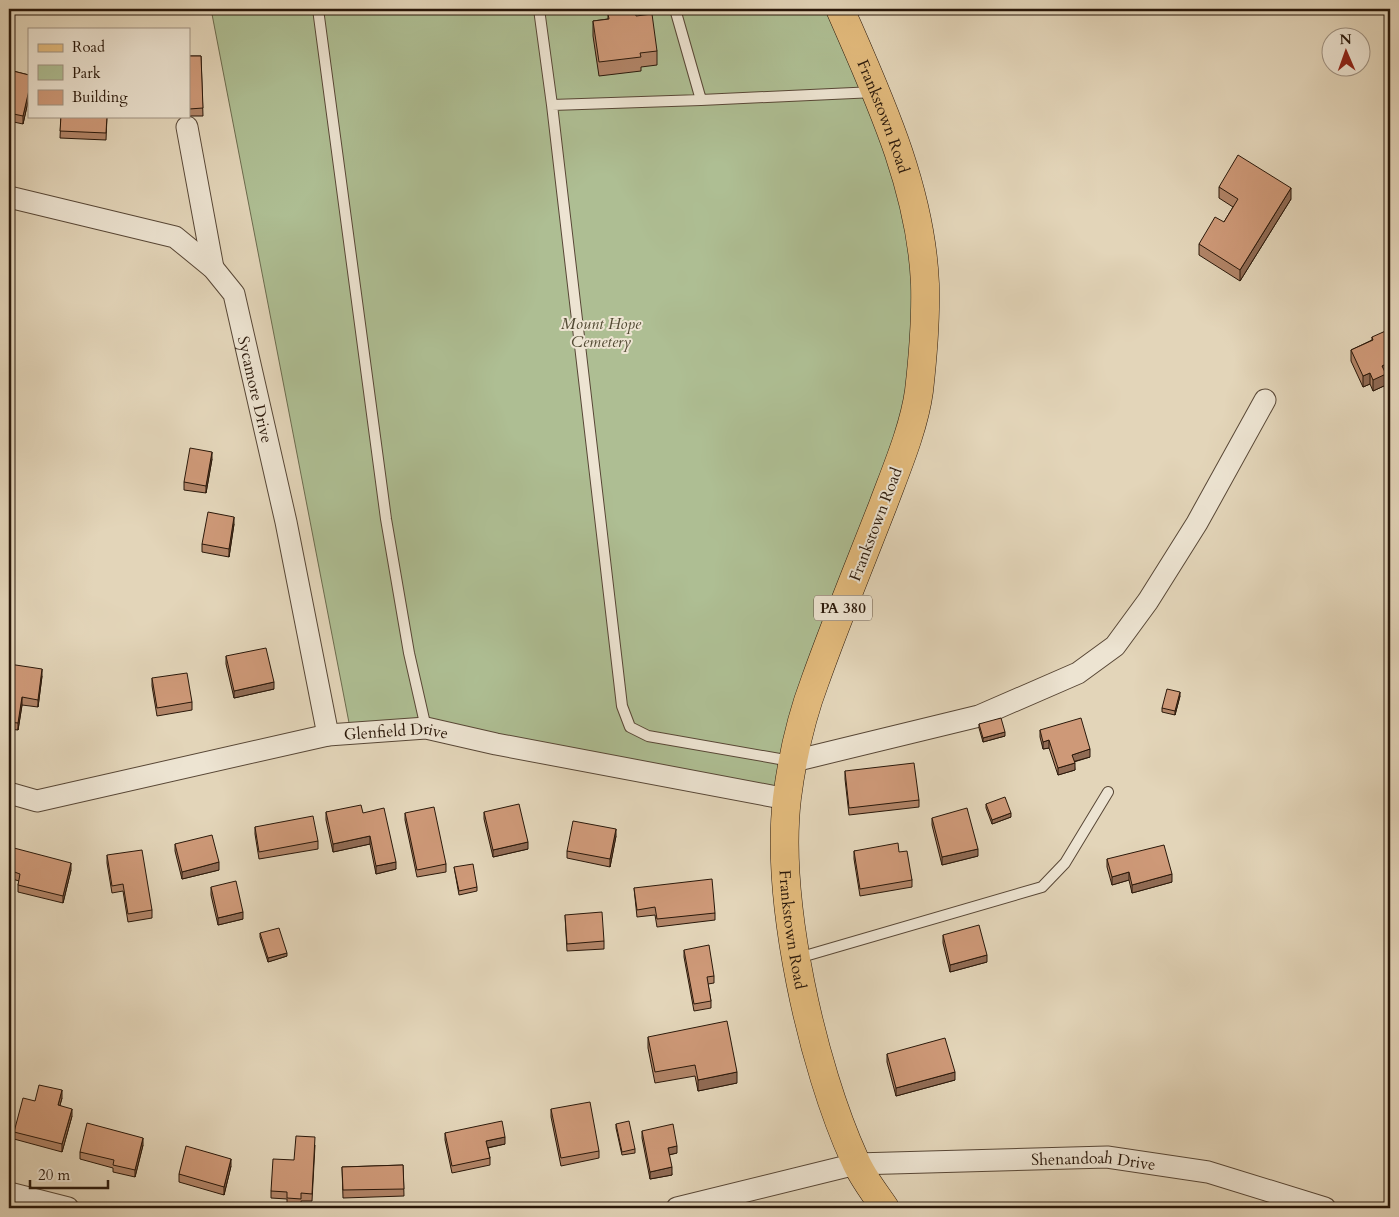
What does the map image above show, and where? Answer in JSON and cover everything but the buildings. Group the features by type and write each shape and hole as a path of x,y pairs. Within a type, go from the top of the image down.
{"main road":[{"name":"Frankstown Road","path":"840,9 876,92 898,151 909,188 920,241 925,284 923,344 918,395 899,464 814,684 794,761 787,799 786,844 789,903 817,1050 837,1117 856,1164 885,1208"}],"street":[{"path":"187,127 213,268"},
{"name":"Sycamore Drive","path":"9,197 176,237 213,268 234,294 286,522 328,734"},
{"path":"794,761 978,716 1078,673 1115,646 1148,601 1197,523 1265,400"},
{"name":"Glenfield Drive","path":"9,793 37,801 328,734 426,728 496,744 787,799"},
{"name":"Shenandoah Drive","path":"676,1208 856,1164 1107,1157 1208,1172 1325,1208"},
{"path":"9,1194 68,1208"}],"lane":[{"path":"318,9 386,519 409,653 426,728"},
{"path":"540,9 622,706 630,727 648,736 794,761"},
{"path":"675,9 701,100"},
{"path":"552,105 876,92"},
{"path":"798,958 1042,887 1065,863 1108,792"}],"green space":[{"name":"Mount Hope Cemetery","path":"211,9 840,9 895,142 923,344 787,799 426,728 351,733"}]}
